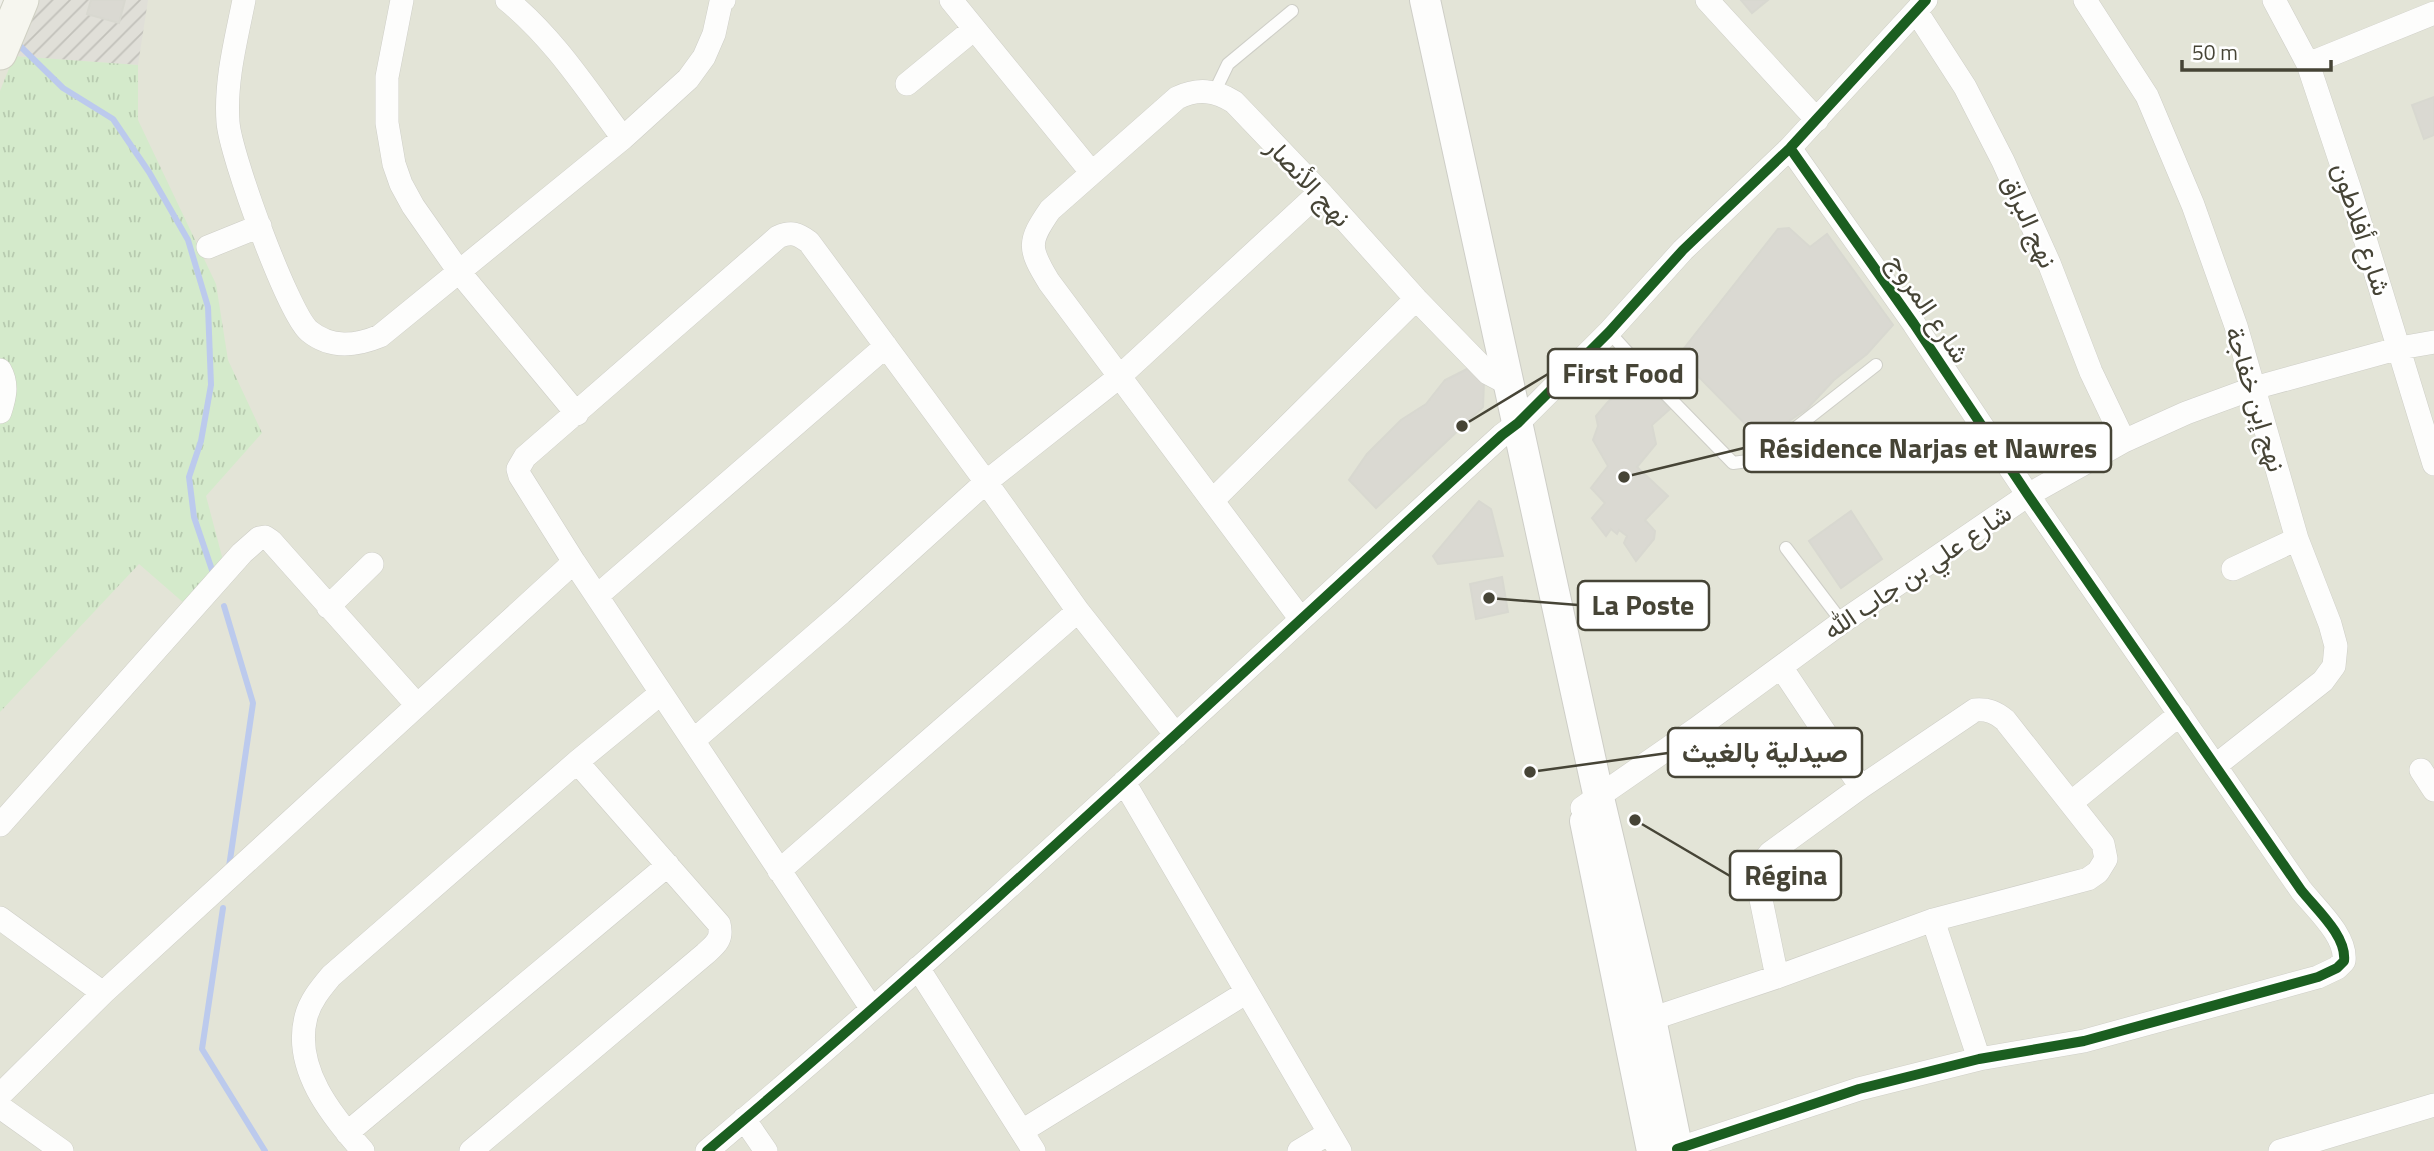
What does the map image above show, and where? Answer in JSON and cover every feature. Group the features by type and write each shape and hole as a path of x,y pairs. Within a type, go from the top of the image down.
{"main road":[{"path":"0,53 22,0"}],"street":[{"path":"244,0 231,63 228,124 235,156 297,317 309,331 336,344 356,344 380,337 624,138 688,79 704,57 714,34 722,1"},
{"path":"402,0 387,77 387,122 394,164 401,184 413,206 460,273 577,414"},
{"path":"507,0 525,15 562,56 624,138"},
{"path":"951,0 1092,173"},
{"path":"1405,0 1510,429 1669,1150"},
{"path":"1425,0 1498,379"},
{"path":"1707,0 1817,120"},
{"name":"نهج إبن خفاجة","path":"2085,0 2147,96 2193,205 2236,326 2297,539 2336,646 2334,666 2323,681 2216,766"},
{"name":"شارع أفلاطون","path":"2274,0 2308,64 2400,348 2434,464"},
{"path":"707,1151 918,968 1510,429 1609,332 1684,250 1790,148 1921,5"},
{"name":"نهج البراق","path":"1921,5 2003,161 2049,263 2091,372 2124,441"},
{"path":"2308,64 2434,13"},
{"path":"907,83 974,29"},
{"path":"1214,93 1192,91 1177,98 1050,210 1032,241 1040,267 1049,282 1300,618"},
{"name":"نهج الأنصار","path":"1214,93 1234,102 1416,299 1498,379"},
{"name":"شارع المروج","path":"1790,148 1914,324 2028,495 2301,890 2343,946 2344,961 2337,968 2318,977 2084,1041 1979,1059"},
{"path":"694,740 841,613 986,482 1119,377 1320,192"},
{"path":"208,247 260,226"},
{"path":"872,1009 574,562 520,476 518,468 525,457 778,237 788,233 799,234 809,242 886,346 1078,611 1176,735"},
{"path":"1213,500 1416,299"},
{"name":"شارع علي بن جاب الله","path":"1591,803 1842,622 2028,495 2124,441 2186,413 2254,388 2400,348 2434,342"},
{"path":"597,596 886,346"},
{"path":"0,370 6,392 0,412"},
{"path":"0,825 242,553 259,538 265,537 271,541 417,705"},
{"path":"2232,569 2297,539"},
{"path":"0,1095 103,993 574,562"},
{"path":"328,607 372,564"},
{"path":"779,871 1078,611"},
{"path":"1781,667 1861,787"},
{"path":"363,1151 327,1104 306,1068 303,1037 306,1016 316,994 331,976 577,762 661,693"},
{"path":"1651,1018 1777,977 1933,920 2088,878 2098,872 2106,859 2103,844 2005,720 1995,712 1975,710 1770,853 1758,871 1758,885 1777,977"},
{"path":"2072,802 2180,714"},
{"path":"471,1151 718,942 722,933 719,923 577,762"},
{"path":"2421,770 2434,790"},
{"path":"1124,782 1334,1142 1299,1151"},
{"path":"1591,803 1651,1018 1669,1150"},
{"path":"347,1133 668,865"},
{"path":"0,918 103,993"},
{"path":"1669,1150 1858,1089 1979,1059 1933,920"},
{"path":"918,968 1034,1151"},
{"path":"1022,1131 1247,992"},
{"path":"2280,1151 2434,1105"},
{"path":"0,1107 62,1151"},
{"path":"744,1119 766,1151"}],"lane":[{"path":"1214,93 1228,64 1292,11"},
{"path":"1609,332 1733,463 1755,460 1876,365"},
{"path":"1786,548 1842,622"}],"shaded area":[{"path":"13,0 2434,0 2434,1151 0,1151 0,32"},
{"path":"38,0 148,0 138,65 14,56"}],"green space":[{"path":"14,56 138,65 138,120 216,284 228,360 262,433 206,496 224,564 185,604 139,564 0,712 0,91"}],"building":[{"path":"91,0 125,0 119,23 87,14"},
{"path":"1741,0 1768,0 1752,13"},
{"path":"2434,97 2434,135 2424,139 2412,105"},
{"path":"1789,228 1810,247 1827,234 1893,325 1867,354 1834,380 1807,409 1761,440 1678,356 1778,229"},
{"path":"1467,369 1484,381 1483,407 1376,508 1349,480 1367,454 1401,420 1426,404 1445,380"},
{"path":"1648,386 1670,409 1652,425 1656,444 1637,467 1668,496 1645,520 1655,531 1654,539 1636,561 1624,543 1627,536 1619,530 1617,534 1611,529 1606,536 1592,518 1605,503 1591,488 1608,466 1593,440 1598,426 1596,416 1617,393 1628,399"},
{"path":"1479,501 1491,509 1503,556 1438,564 1433,556"},
{"path":"1851,511 1882,559 1841,588 1809,541"},
{"path":"1502,577 1508,612 1476,619 1470,584"}],"waterway":[{"path":"19,45 63,88 113,119 149,172 188,240 208,307 211,385 201,441 189,477 194,517 213,573"},
{"path":"224,606 253,703 229,867"},
{"path":"223,908 202,1049 265,1151"}],"cycle path":[{"path":"707,1151 1009,887 1518,423 1609,332 1683,250 1790,148 1926,0"},
{"path":"1677,1149 1859,1089 1979,1059 2084,1041 2318,977 2337,968 2344,961 2344,952 2336,933 2301,890 2028,495 1914,324 1790,148"}],"place":[{"name":"First Food","path":"1462,426"},
{"name":"Résidence Narjas et Nawres","path":"1624,477"},
{"name":"La Poste","path":"1489,598"},
{"name":"صيدلية بالغيث","path":"1530,772"},
{"name":"Régina","path":"1635,820"}]}
